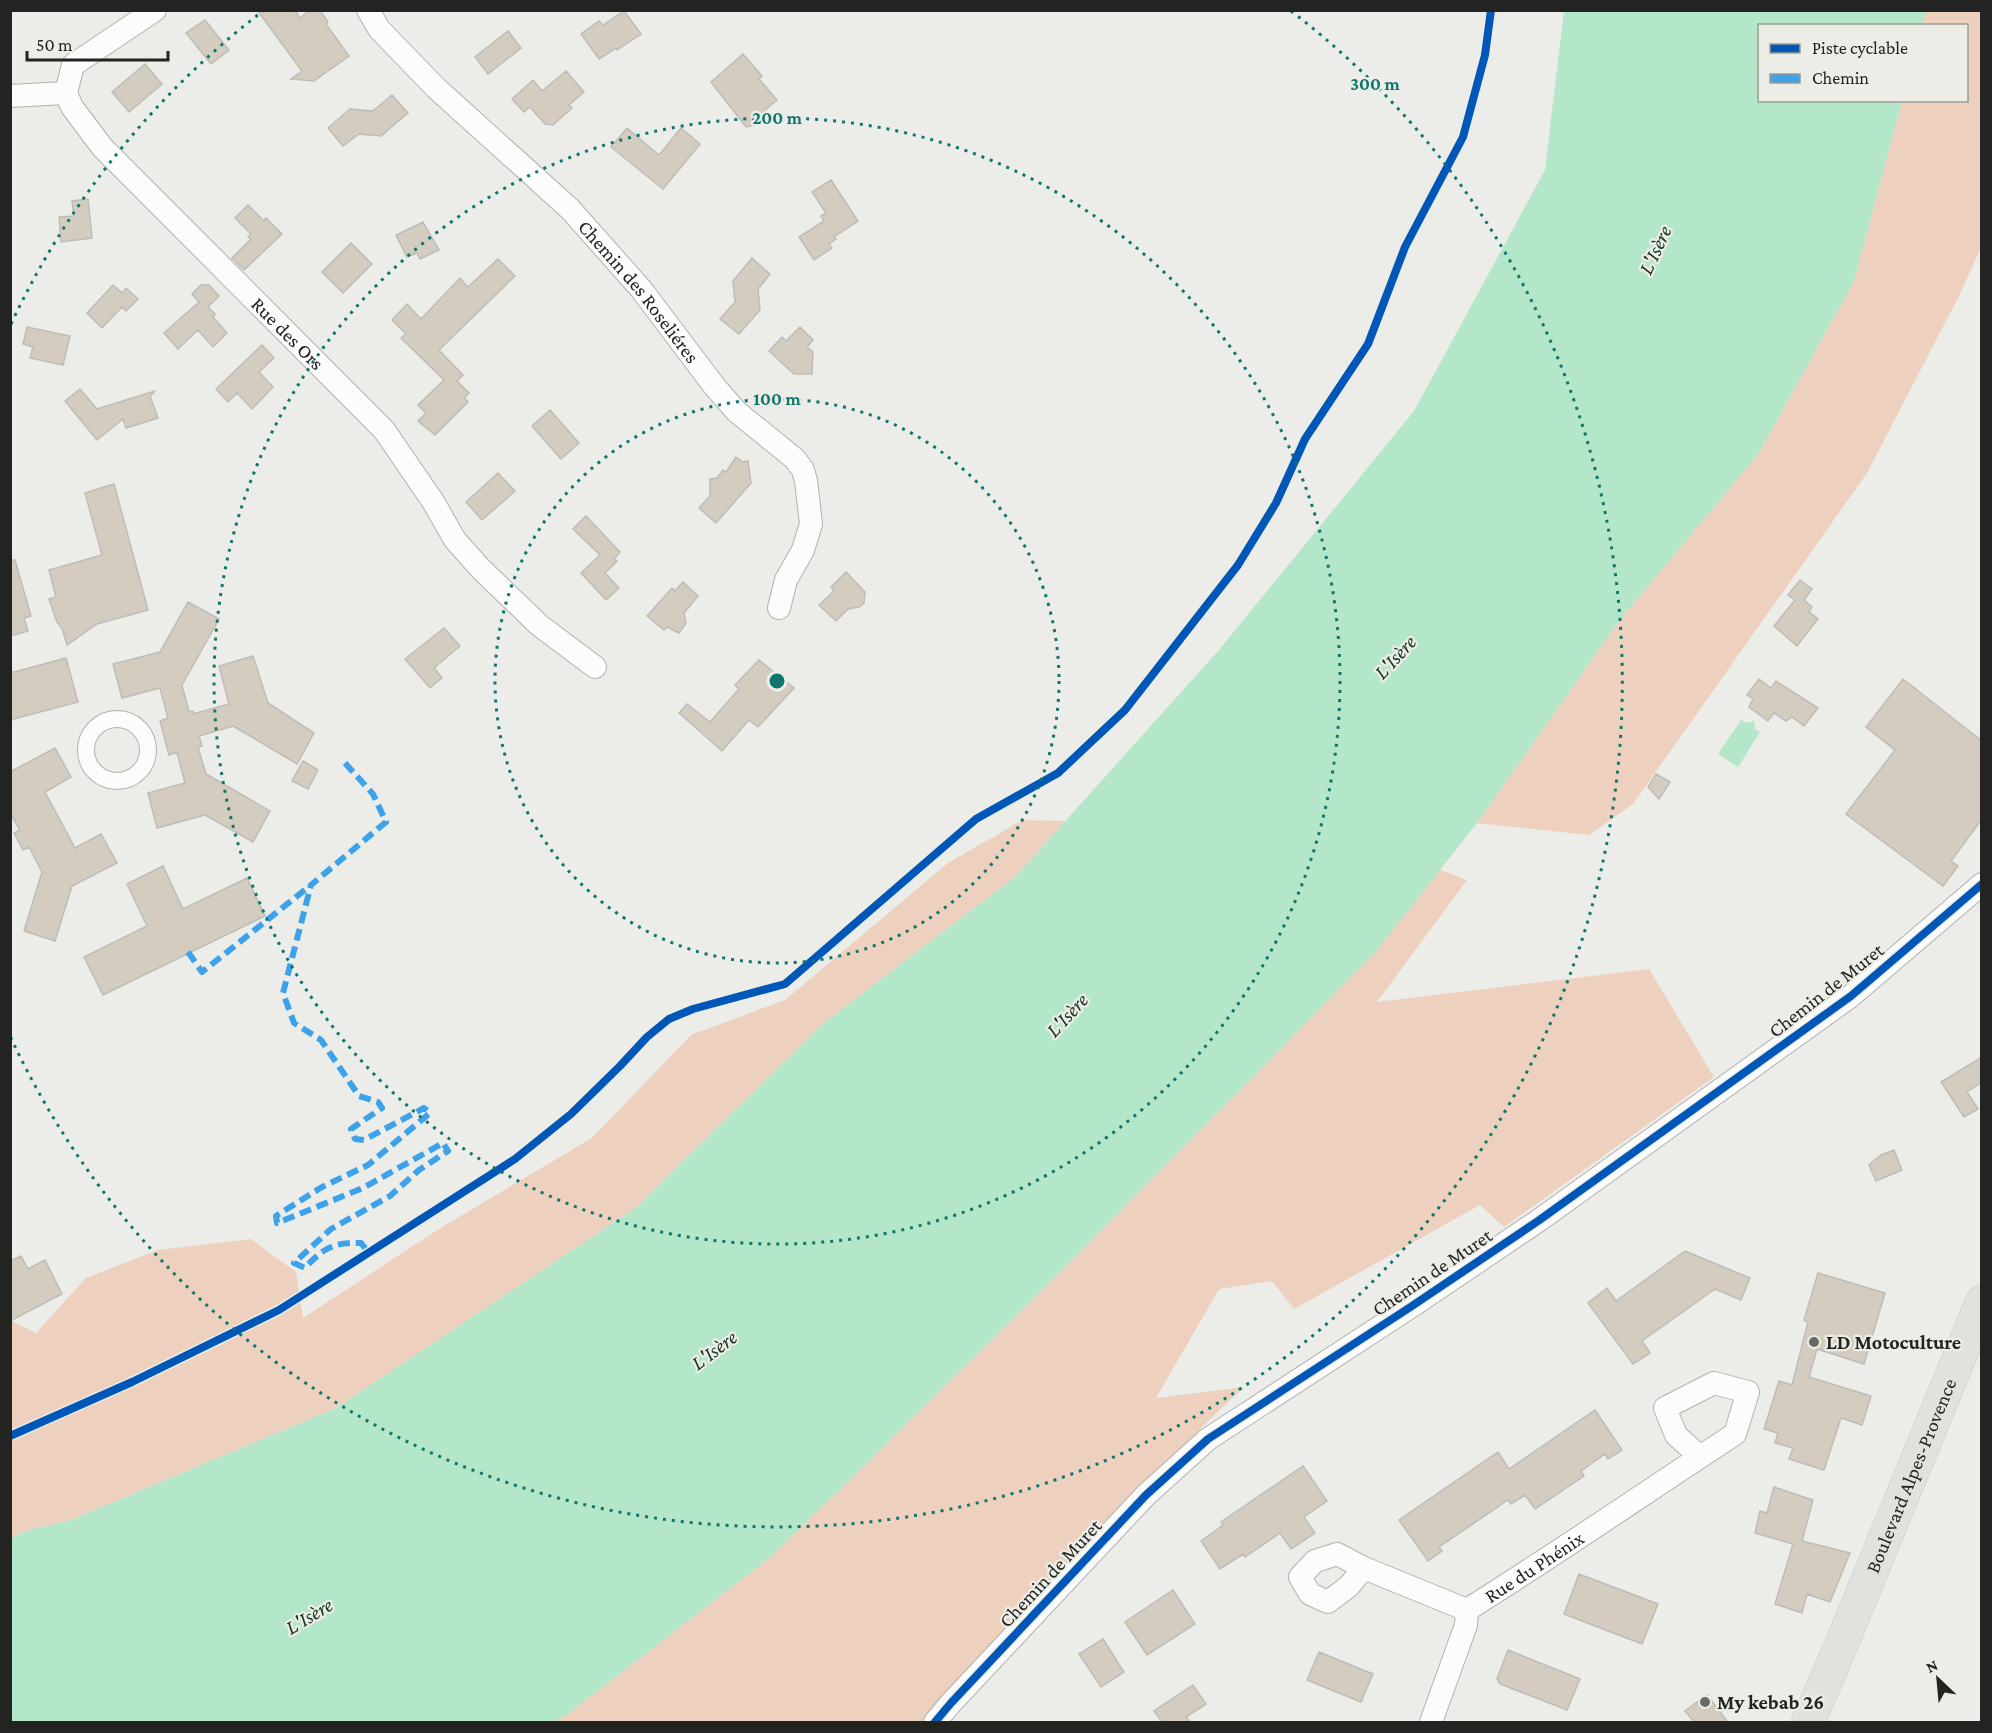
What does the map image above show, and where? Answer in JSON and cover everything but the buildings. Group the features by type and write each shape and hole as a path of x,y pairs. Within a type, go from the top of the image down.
{"main road":[{"name":"Boulevard Alpes-Provence","path":"1808,1722 1982,1302"},
{"name":"Boulevard Alpes-Provence","path":"1821,1722 1840,1648"}],"street":[{"path":"10,96 66,93 73,65 155,10"},
{"name":"Chemin des Roseliéres","path":"368,10 380,29 436,88 570,209 641,289 720,393 737,412 795,459 803,470 807,481 811,524 803,550 786,580 779,608"},
{"name":"Rue des Ors","path":"66,93 72,108 102,147 384,430 434,503 455,540 481,569 539,625 595,667"},
{"name":"Chemin de Muret","path":"935,1722 1146,1495 1208,1439 1548,1214 1851,996 1982,884"},
{"name":"Rue du Phénix","path":"1431,1722 1466,1625 1467,1610 1700,1457"},
{"path":"1364,1568 1467,1610"}],"shaded area":[{"path":"1926,11 1981,11 1981,247 1960,294 1867,473 1633,804 1589,835 1477,823 1619,621 1759,453 1854,281 1902,102 1968,102 1968,24 1922,24"},
{"path":"1023,820 1065,821 1016,876 820,1026 637,1207 336,1408 71,1520 29,1530 11,1538 10,1320 36,1333 86,1278 158,1250 251,1239 296,1272 303,1318 442,1227 592,1138 691,1035 785,1000 948,863"},
{"path":"1438,869 1467,880 1377,1002 1649,969 1714,1077 1504,1227 1480,1205 1294,1309 1272,1281 1219,1289 1156,1398 1244,1387 1205,1424 924,1722 553,1722 565,1716 772,1556 1039,1293 1373,955"}],"water":[{"name":"L'Isère","path":"1564,11 1926,11 1922,24 1758,24 1758,102 1902,102 1854,281 1759,453 1619,621 1477,823 1373,955 1039,1293 772,1556 565,1716 553,1722 11,1722 11,1538 29,1530 71,1520 336,1408 637,1207 820,1026 1016,876 1219,650 1414,411 1545,170"},
{"path":"1741,720 1746,723 1754,721 1755,729 1760,732 1738,767 1718,754"}],"marked path":[{"path":"345,763 373,794 386,822 311,885 283,993 294,1023 321,1040 359,1096 378,1102 382,1108 351,1129 355,1139 364,1140 424,1108 430,1113 368,1165 322,1187 276,1216 277,1223 363,1188 443,1143 448,1151 419,1170 390,1196 331,1229 294,1263 305,1268 324,1251 343,1244 361,1243 369,1253"},
{"path":"188,952 202,972 311,885"}],"cycle path":[{"path":"10,1436 132,1382 279,1310 515,1159 571,1114 647,1037 669,1019 693,1009 785,984 976,819 1058,773 1125,710 1238,565 1276,503 1305,439 1368,344 1405,247 1463,137 1485,55 1491,10"},
{"path":"935,1722 1146,1495 1208,1439 1538,1221 1851,996 1982,884"}],"place":[{"name":"LD Motoculture","path":"1814,1342"},
{"name":"My kebab 26","path":"1705,1702"}]}
